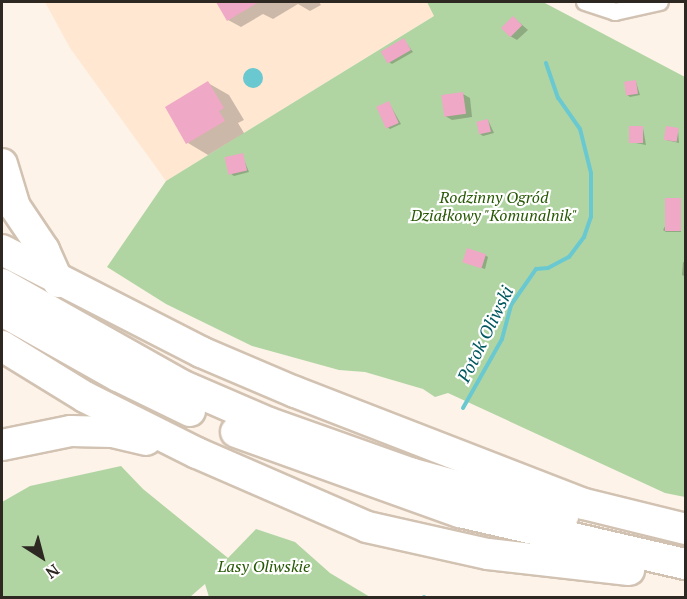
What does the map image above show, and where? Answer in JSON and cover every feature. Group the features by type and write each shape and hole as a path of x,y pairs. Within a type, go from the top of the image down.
{"highway":[{"path":"2,164 15,207 44,250 58,282"},
{"path":"2,250 58,282 285,388 516,480 584,504 686,529"},
{"path":"2,284 181,386 268,423 469,491 686,543"},
{"path":"2,311 139,387 295,456 460,512 686,564"},
{"path":"2,346 85,397 197,453 347,519 423,541 488,554 686,576"},
{"path":"2,445 47,434 112,432 188,455 197,453"}],"street":[{"path":"585,2 615,12 660,2"}],"shaded area":[{"path":"45,2 427,2 435,15 166,181 70,48"}],"green space":[{"name":"Rodzinny Ogród Działkowy \"Komunalnik\"","path":"427,2 543,2 685,77 685,497 665,493 448,393 435,397 423,389 365,372 339,370 252,346 166,304 107,267 166,181 434,16"},
{"name":"Lasy Oliwskie","path":"121,466 143,489 228,558 256,529 295,542 330,573 370,597 209,597 205,584 190,597 2,597 2,502 30,486"}],"water":[{"path":"253,68 260,71 263,78 260,85 253,88 246,85 243,78 246,71"}],"building":[{"path":"216,2 259,2 227,21"},
{"path":"513,16 522,25 510,37 501,28"},
{"path":"404,38 411,50 388,64 381,52"},
{"path":"636,80 638,94 626,96 624,82"},
{"path":"208,81 224,108 219,111 225,121 186,144 165,107"},
{"path":"463,92 466,114 444,117 441,95"},
{"path":"389,101 399,123 386,129 376,107"},
{"path":"488,119 491,132 479,134 476,122"},
{"path":"629,126 643,126 643,143 629,143"},
{"path":"666,126 679,128 677,142 664,140"},
{"path":"243,153 247,171 229,175 224,157"},
{"path":"665,198 681,198 681,231 665,231"},
{"path":"467,248 486,254 481,268 462,262"}],"waterway":[{"name":"Potok Oliwski","path":"463,408 502,339 511,305 536,269 548,268 569,257 584,237 591,217 591,173 580,129 558,98 546,63"}]}
